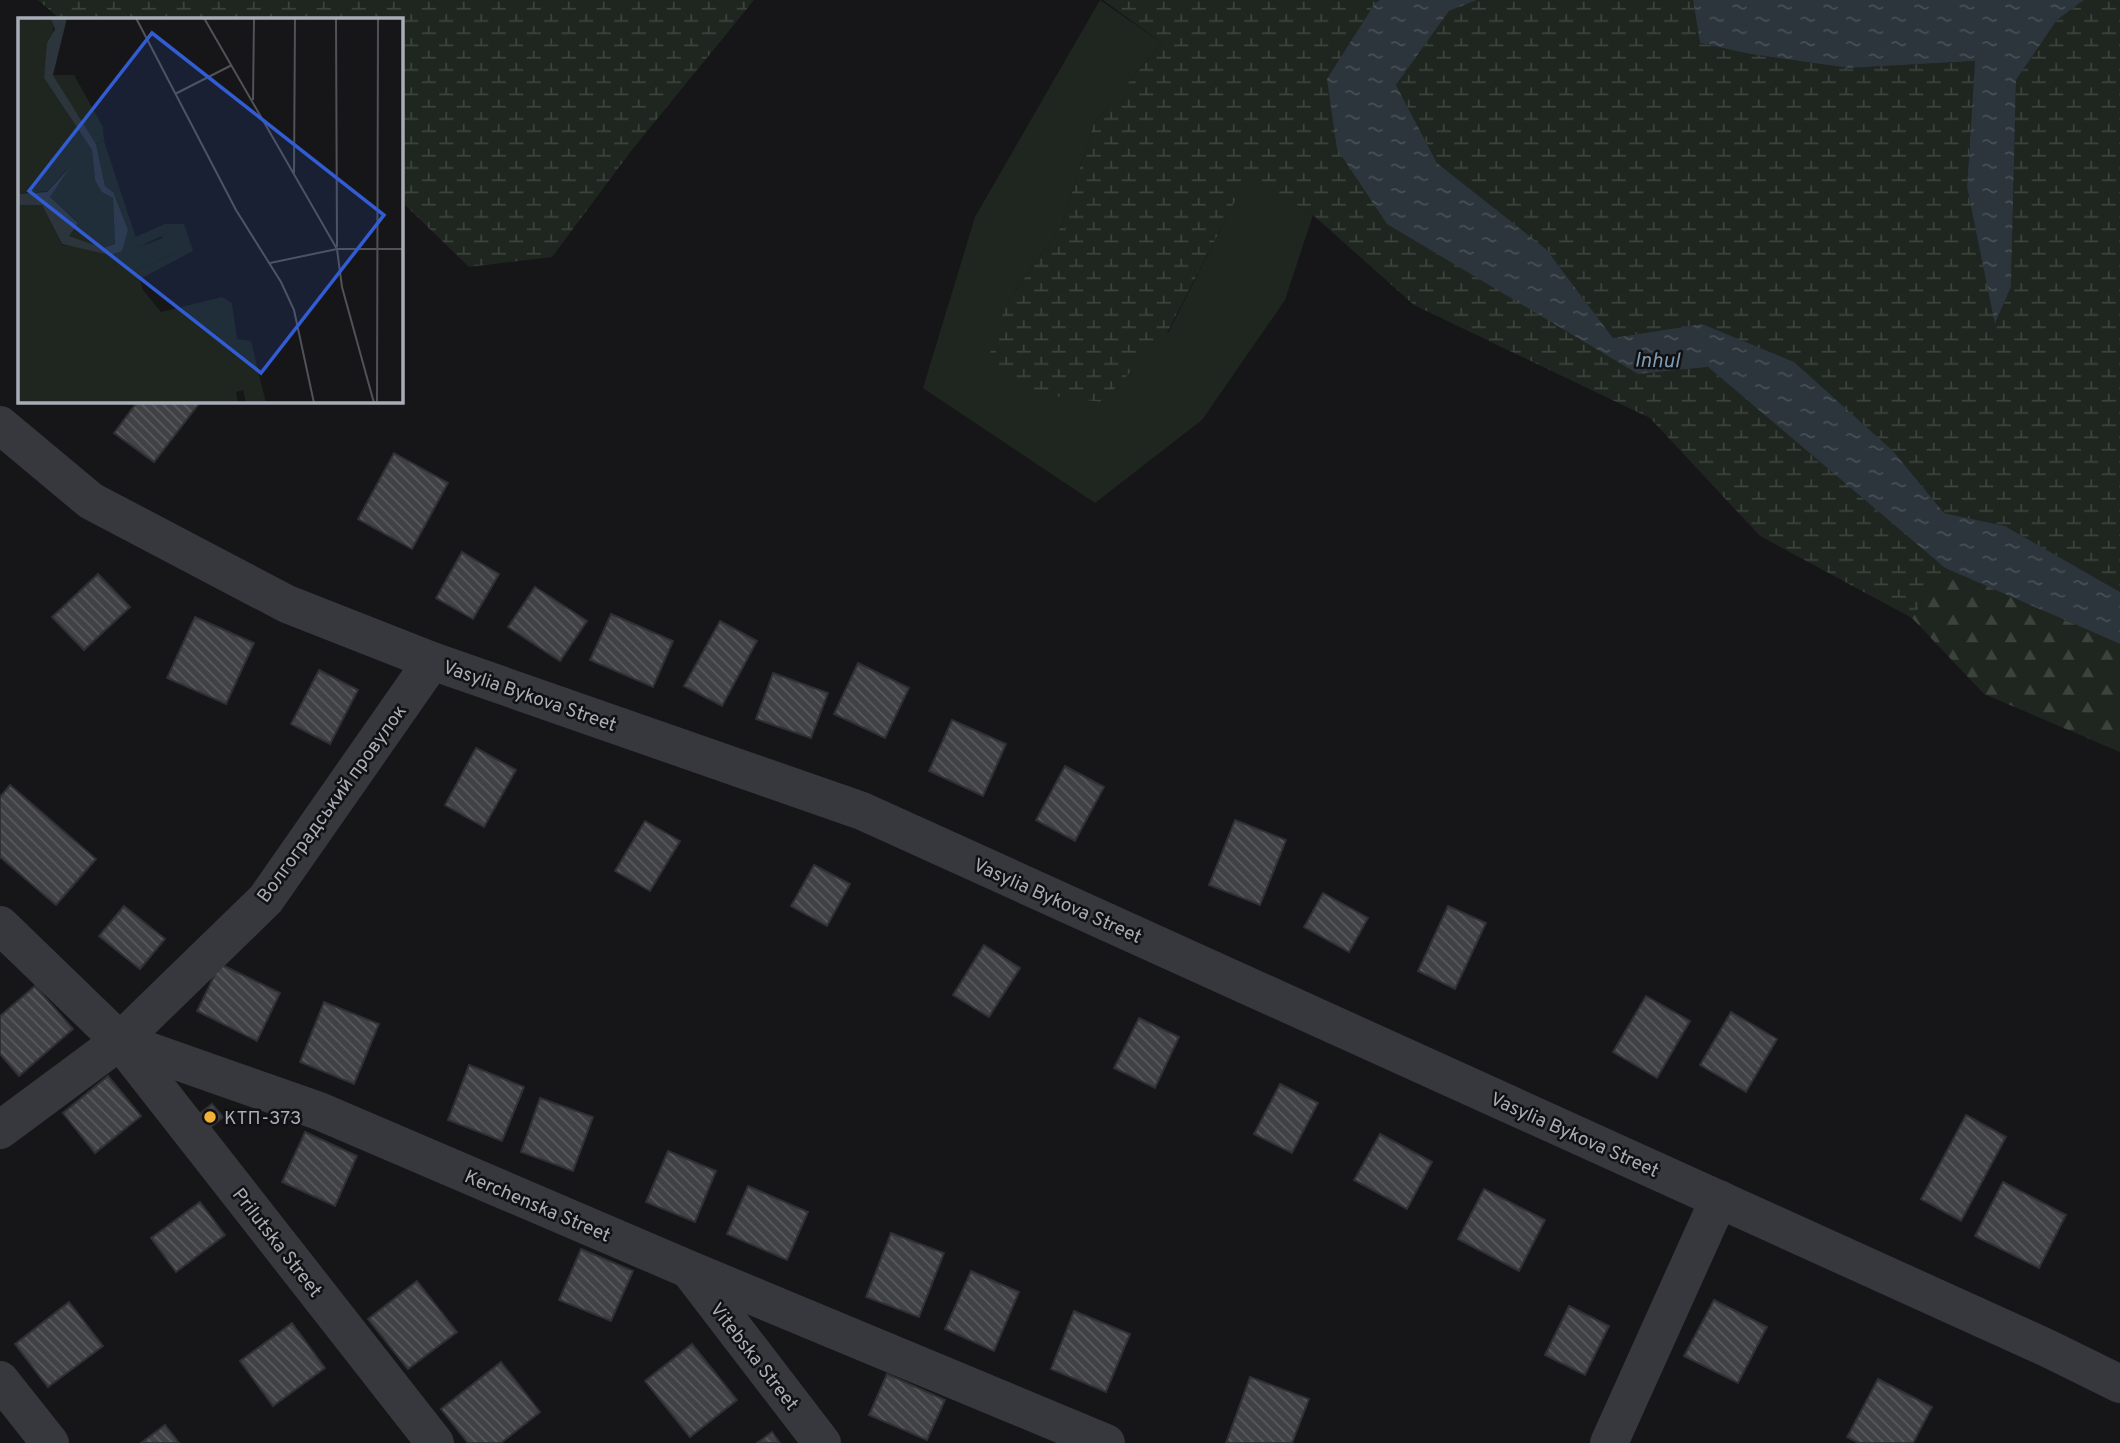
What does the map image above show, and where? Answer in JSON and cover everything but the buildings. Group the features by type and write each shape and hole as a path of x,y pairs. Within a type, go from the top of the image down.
{"street":[{"name":"Vasylia Bykova Street","path":"0,425 91,501 286,604 432,661 862,811 1720,1199 2120,1384"},
{"name":"Волгоградський провулок","path":"0,1130 120,1041 266,899 432,661"},
{"name":"Kerchenska Street","path":"0,925 120,1041 319,1111 688,1269 1106,1443"},
{"name":"Prilutska Street","path":"120,1041 435,1443"},
{"path":"1609,1443 1720,1199"},
{"name":"Vitebska Street","path":"688,1269 822,1443"},
{"path":"0,1380 50,1443"}],"green space":[{"path":"38,0 754,0 631,151 552,257 469,267 402,202 402,18 59,18"},
{"path":"1100,0 1162,43 1094,123 1061,227 1006,304 1168,333 1249,173 1313,215 1285,300 1202,420 1095,503 923,388 975,217"},
{"path":"1103,0 1380,0 1375,3 1327,80 1638,374 1708,367 1945,568 1912,618 1760,536 1650,418 1414,305 1313,215 1249,174 1167,333 1102,402 1022,392 989,357 1006,304 1061,227 1094,123 1162,43"},
{"path":"1477,0 1693,0 1700,43 1750,54 1849,68 1975,61 1967,187 1996,323 2011,287 2016,80 2057,20 2084,0 2120,0 2120,592 2005,526 1944,513 1894,452 1702,324 1613,338 1546,249 1437,163 1396,85 1449,11"},
{"path":"1945,568 2120,644 2120,752 1984,694 1912,618"}],"water":[{"name":"Inhul","path":"1380,0 1477,0 1449,11 1396,85 1437,163 1546,249 1613,338 1702,324 1794,362 1894,452 1944,513 2005,526 2120,592 2120,644 1945,568 1708,367 1638,374 1387,224 1337,149 1327,79 1375,3"},
{"path":"1693,0 2084,0 2057,20 2016,80 2011,287 1995,324 1967,187 1975,61 1849,68 1750,54 1700,43"}],"place":[{"name":"КТП-373","path":"210,1117"}]}
